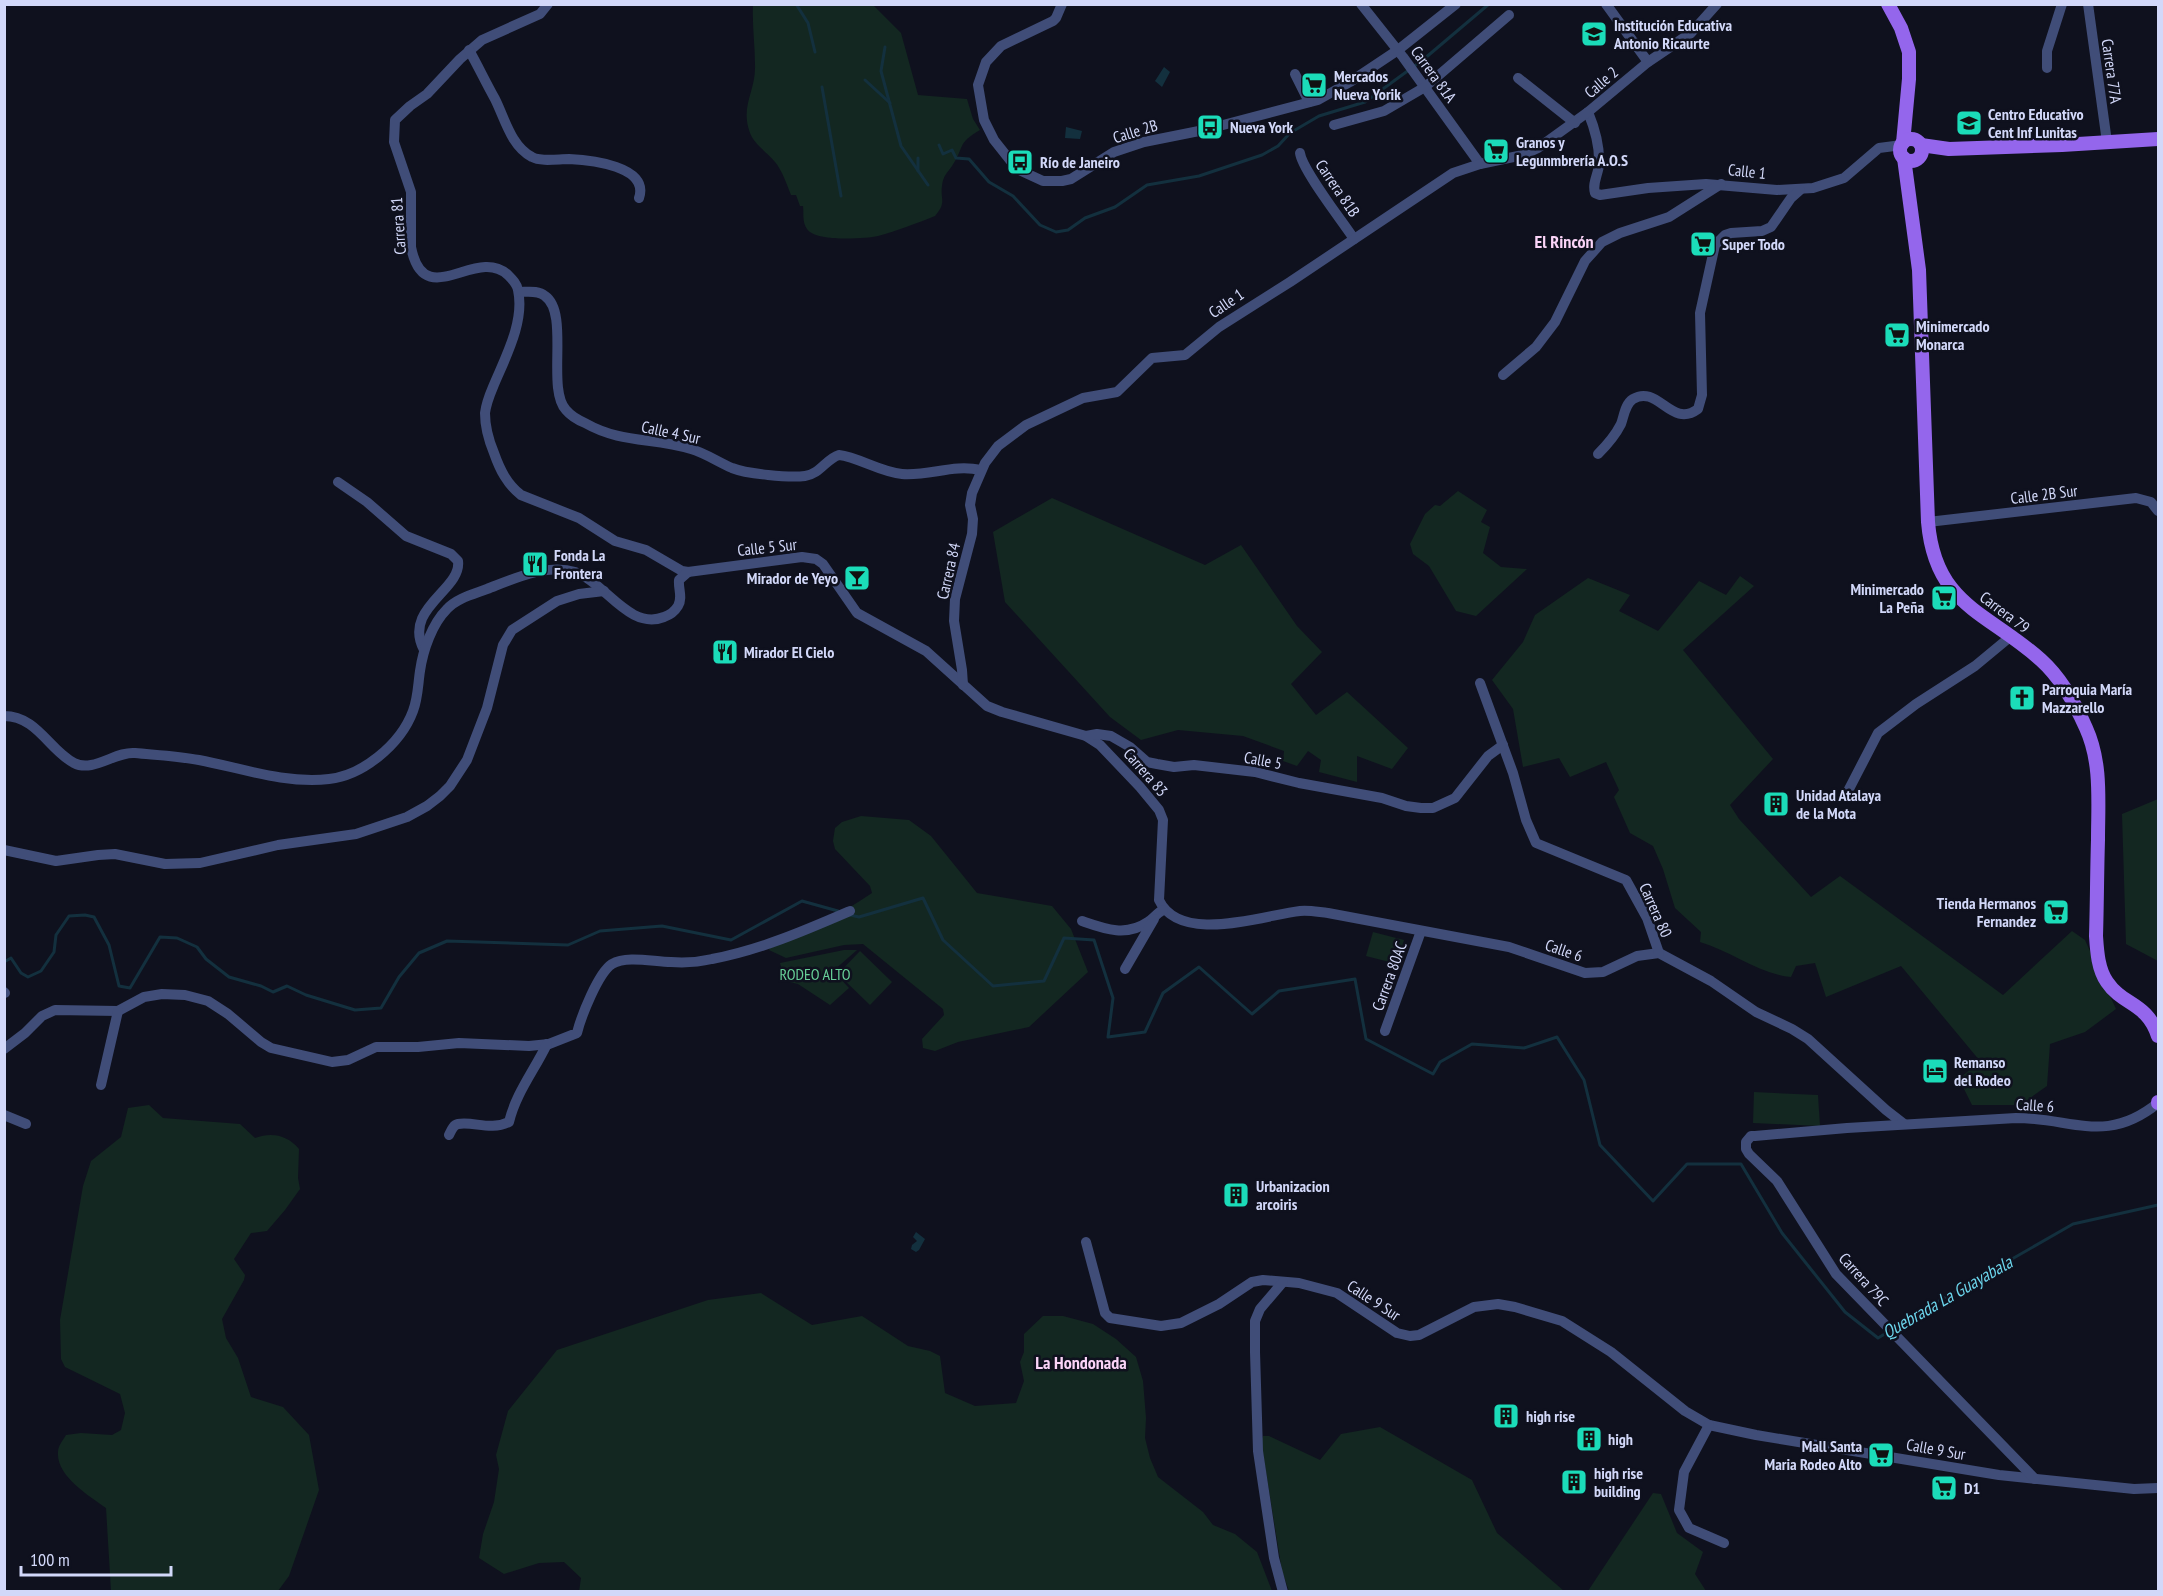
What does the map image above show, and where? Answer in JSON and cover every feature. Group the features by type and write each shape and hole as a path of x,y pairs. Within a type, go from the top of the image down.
{"main road":[{"path":"1888,4 1901,28 1909,52 1909,79 1904,124 1910,150"},
{"name":"Calle 1","path":"1910,150 2158,139"},
{"name":"Carrera 79","path":"1910,150 1907,180 1919,270 1928,522 1932,554 1947,583 1965,603 2039,658 2054,672 2087,729 2093,746 2098,781 2096,936 2099,961 2105,980 2144,1011 2156,1027 2158,1036"}],"street":[{"name":"Carrera 81","path":"519,292 513,279 505,272 491,267 477,268 444,278 428,277 420,270 413,256 411,192 394,142 395,120 441,81 469,50 482,40 540,14 548,4"},
{"name":"Calle 2B","path":"1062,4 1053,21 1001,46 986,63 978,85 984,120 994,140 1017,169 1043,181 1071,179 1114,152 1134,146 1318,100 1335,92 1398,50 1456,4"},
{"name":"Carrera 81A","path":"1361,4 1398,50 1480,164"},
{"path":"1606,4 1648,62"},
{"name":"Calle 2","path":"1529,153 1575,123 1648,62 1694,30 1716,4"},
{"path":"2047,68 2047,51 2062,4"},
{"name":"Carrera 77A","path":"2088,4 2107,142"},
{"path":"1334,124 1384,111 1425,87 1509,15"},
{"path":"469,50 504,123 522,150 534,158 571,159 606,164 628,172 637,179 640,186 639,198"},
{"path":"1295,74 1309,102"},
{"path":"1518,78 1575,123"},
{"name":"Calle 1","path":"1588,112 1597,138 1599,156 1594,190 1597,195 1648,188 1721,184 1769,190 1800,190 1838,181 1850,174 1879,148 1910,150"},
{"name":"Carrera 81B","path":"1300,153 1308,171 1354,239"},
{"name":"Calle 1","path":"970,500 981,470 998,446 1026,425 1083,398 1117,392 1152,358 1185,356 1219,327 1453,173 1480,164 1529,153"},
{"path":"1503,375 1536,347 1555,322 1585,261 1602,242 1620,233 1669,217 1721,184"},
{"path":"1598,454 1614,435 1628,404 1633,399 1648,397 1679,415 1686,415 1698,409 1702,395 1700,313 1715,245 1731,232 1762,231 1771,227 1791,198 1800,190"},
{"path":"519,292 519,318 485,412 488,433 497,463 507,482 521,495 579,518 615,541 646,550 679,570 688,572"},
{"name":"Calle 4 Sur","path":"519,292 540,293 545,295 552,304 558,345 560,401 566,410 610,435 680,446 740,471 778,475 812,475 839,455 899,473 923,473 956,467 981,470"},
{"path":"338,482 406,536 451,554 458,561 457,572 432,603 422,621 419,638 424,650"},
{"name":"Calle 2B Sur","path":"1928,522 2136,498 2151,502 2158,511"},
{"name":"Carrera 84","path":"963,685 954,615 957,589 972,534 970,500"},
{"name":"Calle 5 Sur","path":"688,572 802,557 816,559 824,564 857,613 916,644 993,709 1086,736"},
{"path":"4,716 13,716 23,720 75,763 86,765 125,752 198,760 256,773 306,779 334,778 366,766 395,742 413,711 424,650 440,617 447,608 467,596 509,580 543,571 568,571 587,578 635,616 658,619 668,616 679,606 679,580 688,572"},
{"path":"4,850 56,861 115,854 165,864 200,863 278,845 356,834 407,817 428,806 440,796 450,786 466,760 487,708 503,645 508,635 521,623 557,601 579,594 604,591"},
{"path":"1848,790 1878,733 1916,704 1975,666 2010,637"},
{"path":"1480,682 1503,745"},
{"name":"Calle 5","path":"1086,736 1097,734 1111,736 1130,747 1147,762 1164,766 1194,765 1255,772 1299,783 1382,798 1406,806 1433,808 1455,798 1488,756 1503,745"},
{"name":"Carrera 83","path":"1086,736 1113,757 1159,810 1163,820 1160,911"},
{"name":"Carrera 80","path":"1503,745 1514,773 1526,820 1536,843 1626,880 1647,918 1659,953"},
{"path":"4,1049 42,1016 55,1010 118,1011 144,997 162,994 185,996 212,1004 272,1048 332,1062 348,1060 376,1047 387,1046 418,1047 459,1043 529,1046 547,1044 577,1033 582,1015 603,974 611,964 624,961 673,963 710,959 784,938 850,911"},
{"path":"1082,921 1122,932 1141,926 1160,911"},
{"path":"1125,969 1160,911"},
{"name":"Calle 6","path":"1160,911 1188,922 1222,924 1246,923 1299,911 1313,911 1509,947 1585,973 1603,972 1637,956 1659,953"},
{"name":"Carrera 80AC","path":"1385,1030 1421,931"},
{"path":"1659,953 1711,981 1755,1012 1800,1034 1904,1124"},
{"path":"101,1085 118,1011"},
{"path":"449,1136 454,1126 459,1124 487,1126 508,1122 519,1090 538,1063 547,1044"},
{"name":"Calle 6","path":"1748,1139 1755,1136 1904,1124 2029,1118 2097,1128 2136,1118 2158,1103"},
{"path":"4,1115 26,1124"},
{"name":"Carrera 79C","path":"1748,1139 1746,1149 1777,1181 1836,1274 2007,1453 2035,1479"},
{"name":"Calle 9 Sur","path":"1086,1242 1105,1313 1110,1318 1161,1326 1181,1323 1219,1304 1252,1282 1263,1280 1307,1284 1337,1293 1397,1333 1410,1336 1419,1335 1462,1312 1485,1304 1498,1304 1562,1321 1611,1352 1686,1411 1709,1425 1756,1435 1999,1475 2134,1490 2158,1488"},
{"path":"1282,1282 1260,1309 1255,1321 1255,1352 1258,1451 1274,1558 1283,1592"},
{"path":"1709,1425 1683,1472 1679,1510 1689,1528 1724,1543"},
{"path":"1999,1475 2006,1468 2007,1453"}],"green space":[{"path":"753,5 873,5 901,33 918,95 967,99 973,119 980,130 967,139 944,177 942,204 935,216 871,237 829,238 812,233 807,229 803,206 800,206 796,195 791,195 778,165 757,143 749,130 747,113 755,74"},
{"path":"1458,491 1487,510 1481,522 1490,527 1483,553 1501,567 1527,569 1476,616 1456,611 1429,566 1413,554 1410,544 1425,514 1435,505 1440,506"},
{"path":"1052,498 1205,565 1241,545 1297,626 1322,652 1291,684 1316,715 1347,692 1408,748 1392,769 1357,756 1357,782 1319,772 1321,760 1308,751 1297,766 1283,761 1284,751 1243,736 1178,730 1141,740 1110,717 1005,602 993,532"},
{"path":"1740,576 1754,586 1683,650 1773,759 1730,805 1739,819 1811,897 1840,876 2003,995 2072,931 2085,940 2116,1009 2085,1032 2050,1044 2047,1086 2020,1105 1972,1105 1959,1079 1980,1061 1901,966 1826,997 1815,963 1796,966 1791,977 1779,975 1700,942 1701,932 1675,908 1653,846 1630,833 1614,797 1619,790 1606,762 1570,777 1559,758 1523,767 1513,709 1492,680 1523,642 1535,615 1588,578 1630,595 1619,611 1658,631 1699,581 1726,595"},
{"path":"2158,799 2158,961 2126,944 2122,814"},
{"path":"861,816 909,820 931,836 977,893 1052,906 1071,929 1088,972 1029,1027 958,1042 935,1051 923,1048 922,1039 944,1015 943,1009 863,944 844,945 786,958 769,950 771,946 823,922 872,893 870,886 835,849 833,841 835,828 842,822"},
{"path":"1373,932 1404,940 1397,964 1366,956"},
{"name":"RODEO ALTO","path":"844,950 857,950 833,971 849,988 830,1005 798,984 785,981 780,963"},
{"path":"860,951 892,982 870,1005 838,974"},
{"path":"1754,1092 1818,1095 1820,1126 1753,1123"},
{"path":"149,1105 163,1118 240,1124 255,1138 267,1135 279,1136 299,1149 300,1189 267,1231 251,1233 234,1259 245,1275 244,1280 222,1319 226,1338 238,1358 251,1397 283,1407 309,1435 319,1490 289,1576 278,1591 111,1591 106,1508 68,1477 59,1461 59,1448 66,1435 81,1433 112,1435 121,1430 125,1413 120,1394 65,1367 61,1359 60,1320 83,1186 91,1161 121,1137 128,1108"},
{"path":"761,1293 812,1325 862,1316 908,1346 940,1356 945,1393 975,1406 1016,1403 1024,1381 1020,1362 1024,1352 1024,1334 1043,1316 1063,1316 1093,1324 1116,1339 1136,1357 1143,1381 1145,1438 1158,1477 1203,1512 1213,1525 1235,1534 1257,1552 1272,1591 579,1592 581,1578 564,1562 539,1563 504,1574 479,1558 483,1534 494,1502 499,1469 496,1455 508,1411 557,1350 708,1300"},
{"path":"1380,1427 1472,1480 1497,1533 1564,1591 1289,1591 1282,1571 1261,1441 1263,1436 1269,1436 1320,1460 1341,1434"},
{"path":"1653,1493 1661,1494 1677,1533 1703,1552 1695,1574 1706,1591 1588,1591"}],"water":[{"path":"1164,67 1170,72 1162,87 1155,81"},
{"path":"1066,127 1082,131 1080,139 1065,138"},
{"path":"916,1232 925,1239 916,1252 911,1249 917,1241 913,1237"}],"waterway":[{"path":"796,4 808,23 815,52"},
{"path":"939,145 943,154 952,150 956,158 969,159 989,182 1013,196 1040,225 1056,232 1068,230 1085,218 1115,207 1147,185 1199,176 1262,155 1278,146 1290,133 1319,116 1365,102 1424,59 1489,4"},
{"path":"885,47 881,71 901,146 928,185"},
{"path":"865,80 890,103"},
{"path":"822,87 841,196"},
{"path":"918,158 918,171"},
{"name":"Quebrada La Guayabala","path":"850,915 859,917 923,898 943,940 993,986 1044,981 1064,938 1094,940 1113,998 1108,1037 1145,1032 1163,993 1199,967 1252,1014 1279,991 1355,979 1366,1039 1433,1074 1440,1062 1472,1044 1524,1048 1557,1037 1584,1080 1600,1145 1653,1201 1687,1164 1741,1164 1782,1233 1845,1312 1878,1338 1888,1332"},
{"name":"Quebrada La Guayabala","path":"4,962 11,958 21,973 28,977 41,971 54,952 56,935 69,916 85,915 94,917 109,945 119,986 130,988 160,937 177,938 197,947 206,959 229,977 261,986 273,992 287,986 306,995 355,1010 381,1008 399,977 419,953 447,941 568,945 600,931 662,926 731,940 802,901 838,911"},
{"name":"Quebrada La Guayabala","path":"1893,1328 2073,1224 2158,1205"}],"place":[{"name":"Institución Educativa Antonio Ricaurte","path":"1594,34"},
{"name":"Mercados Nueva Yorik","path":"1314,85"},
{"name":"Centro Educativo Cent Inf Lunitas","path":"1969,123"},
{"name":"Nueva York","path":"1210,127"},
{"name":"Granos y Legunmbrería A.O.S","path":"1496,151"},
{"name":"Río de Janeiro","path":"1020,162"},
{"name":"Super Todo","path":"1703,244"},
{"name":"Minimercado Monarca","path":"1897,335"},
{"name":"Fonda La Frontera","path":"535,564"},
{"name":"Mirador de Yeyo","path":"857,578"},
{"name":"Minimercado La Peña","path":"1944,598"},
{"name":"Mirador El Cielo","path":"725,652"},
{"name":"Parroquia María Mazzarello","path":"2022,698"},
{"name":"Unidad Atalaya de la Mota","path":"1776,804"},
{"name":"Tienda Hermanos Fernandez","path":"2056,912"},
{"name":"Remanso del Rodeo","path":"1935,1071"},
{"name":"Urbanizacion arcoiris","path":"1236,1195"},
{"name":"high rise","path":"1506,1416"},
{"name":"high","path":"1589,1439"},
{"name":"Mall Santa Maria Rodeo Alto","path":"1881,1455"},
{"name":"high rise building","path":"1574,1482"},
{"name":"D1","path":"1944,1488"}],"district":[{"name":"El Rincón","path":"1564,241"},
{"name":"La Hondonada","path":"1081,1362"}]}
